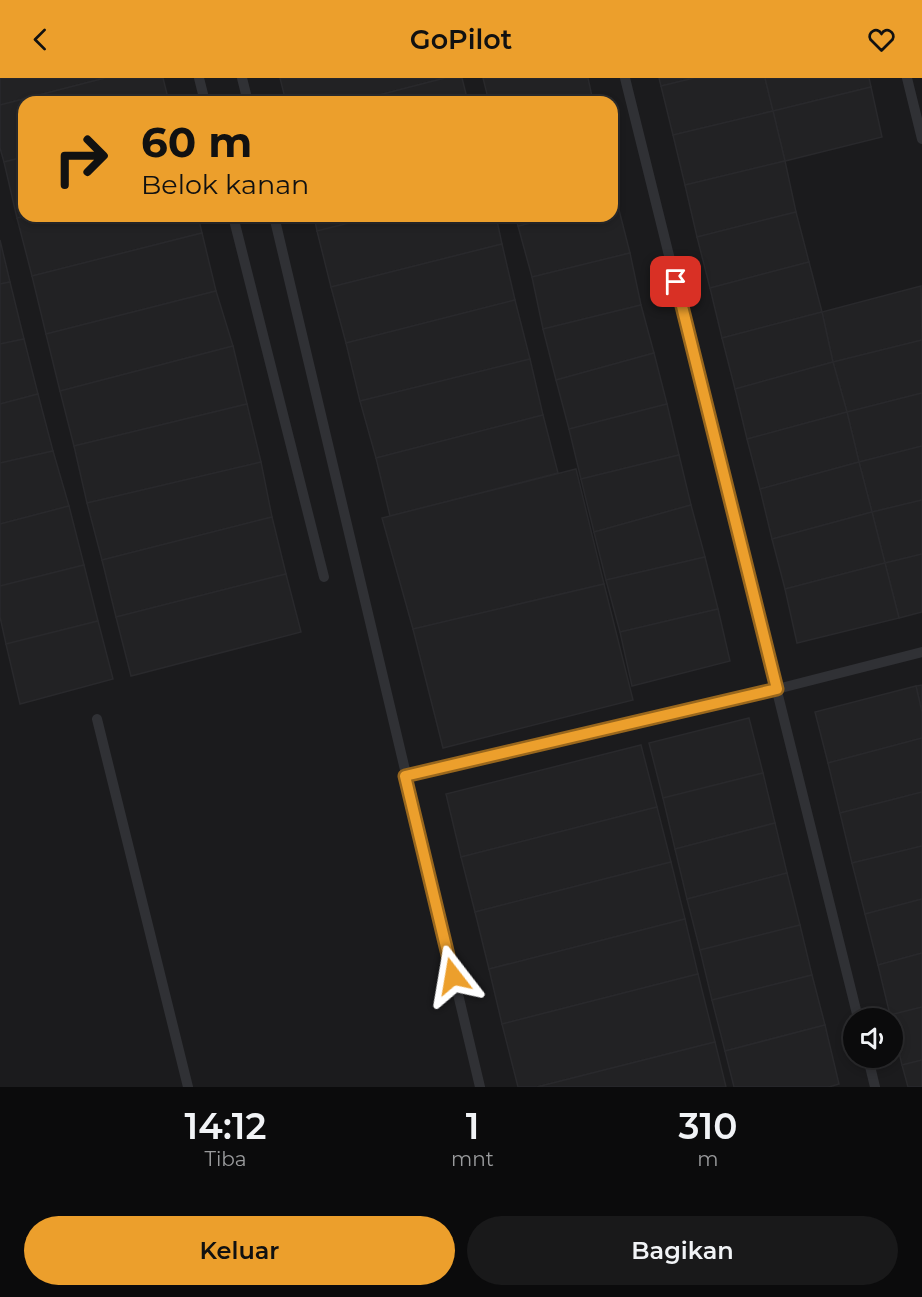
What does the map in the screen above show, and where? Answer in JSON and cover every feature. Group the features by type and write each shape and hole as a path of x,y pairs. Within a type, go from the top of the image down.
{"lane":[{"path":"199,78 204,96"},
{"path":"242,78 246,96"},
{"path":"625,78 856,1008"},
{"path":"907,78 922,139"},
{"path":"235,222 324,577"},
{"path":"275,222 480,1087"},
{"path":"405,776 777,689 922,652"},
{"path":"98,719 188,1087"},
{"path":"870,1068 875,1087"}],"shaded area":[{"path":"0,78 922,78 922,1087 0,1087"}],"building":[{"path":"0,78 105,78 35,96 18,96 18,100 0,105"},
{"path":"105,78 163,78 168,96 35,96"},
{"path":"280,78 445,78 375,96 284,96"},
{"path":"445,78 462,78 466,96 375,96"},
{"path":"483,78 588,78 592,96 488,96"},
{"path":"659,78 694,78 661,86"},
{"path":"694,78 765,78 773,111 673,135 661,86"},
{"path":"765,78 869,78 871,87 773,111"},
{"path":"871,87 882,137 785,161 773,111"},
{"path":"18,100 18,158 4,162 0,148 0,105"},
{"path":"773,111 785,161 685,185 673,135"},
{"path":"18,158 18,218 17,218 4,162"},
{"path":"785,161 796,212 697,237 685,185"},
{"path":"618,206 630,253 532,277 518,226 534,222 618,222"},
{"path":"796,212 809,262 710,288 697,237"},
{"path":"18,222 199,222 202,233 32,276"},
{"path":"315,222 353,222 317,231"},
{"path":"353,222 497,222 502,244 331,287 317,231"},
{"path":"517,222 534,222 518,226"},
{"path":"202,233 216,291 46,334 32,276"},
{"path":"0,240 10,282 0,284"},
{"path":"502,244 515,300 346,343 331,287"},
{"path":"630,253 641,305 543,329 532,277"},
{"path":"809,262 822,312 722,338 710,288"},
{"path":"10,282 24,339 0,344 0,284"},
{"path":"921,286 922,340 833,362 822,312"},
{"path":"216,291 233,346 60,391 46,334"},
{"path":"515,300 530,359 360,401 346,343"},
{"path":"641,305 654,353 556,380 543,329"},
{"path":"822,312 833,362 735,389 722,338"},
{"path":"24,339 38,394 0,404 0,344"},
{"path":"922,340 922,393 847,412 833,362"},
{"path":"233,346 247,404 74,446 60,391"},
{"path":"654,353 667,404 569,429 556,380"},
{"path":"530,359 543,415 376,458 360,401"},
{"path":"833,362 847,412 747,439 735,389"},
{"path":"922,393 922,446 859,462 847,412"},
{"path":"38,394 53,451 0,463 0,404"},
{"path":"247,404 261,462 87,503 74,446"},
{"path":"667,404 679,455 581,479 569,429"},
{"path":"847,412 859,462 760,489 747,439"},
{"path":"543,415 558,473 390,516 376,458"},
{"path":"922,446 922,500 872,512 859,462"},
{"path":"53,451 69,506 0,524 0,463"},
{"path":"679,455 691,505 594,532 581,479"},
{"path":"261,462 272,517 102,560 87,503"},
{"path":"859,462 872,512 772,539 760,489"},
{"path":"576,469 604,584 413,629 382,518"},
{"path":"922,500 922,554 885,563 872,512"},
{"path":"691,505 705,557 606,580 594,532"},
{"path":"69,506 84,565 0,586 0,524"},
{"path":"872,512 885,563 785,589 772,539"},
{"path":"272,517 286,574 116,617 102,560"},
{"path":"922,554 922,612 899,618 885,563"},
{"path":"705,557 718,609 620,632 606,580"},
{"path":"885,563 899,618 797,643 785,589"},
{"path":"84,565 98,621 6,644 0,617 0,586"},
{"path":"286,574 301,632 131,676 116,617"},
{"path":"604,584 633,700 443,748 413,629"},
{"path":"718,609 730,661 632,686 620,632"},
{"path":"98,621 113,679 20,704 6,644"},
{"path":"922,685 922,712 916,686"},
{"path":"916,686 922,712 922,738 828,763 815,712"},
{"path":"749,718 763,773 663,798 649,743"},
{"path":"922,738 922,792 840,813 828,763"},
{"path":"641,745 657,807 461,857 446,794"},
{"path":"763,773 775,823 675,849 663,798"},
{"path":"922,792 922,846 852,863 840,813"},
{"path":"657,807 671,862 475,912 461,857"},
{"path":"775,823 787,873 687,899 675,849"},
{"path":"922,846 922,899 865,914 852,863"},
{"path":"671,862 685,919 489,969 475,912"},
{"path":"787,873 800,925 700,950 687,899"},
{"path":"922,899 922,953 878,965 865,914"},
{"path":"685,919 698,974 502,1024 489,969"},
{"path":"800,925 812,975 712,1000 700,950"},
{"path":"922,953 922,1007 903,1012 903,1008 888,1008 878,965"},
{"path":"698,974 715,1042 537,1087 518,1087 502,1024"},
{"path":"812,975 825,1025 725,1051 712,1000"},
{"path":"922,1007 922,1060 903,1065 903,1012"},
{"path":"825,1025 839,1084 829,1087 734,1087 725,1051"},
{"path":"715,1042 726,1087 537,1087"},
{"path":"922,1060 922,1087 908,1087 903,1065"}],"route":[{"path":"453,976 405,776 777,689 676,282"}]}
